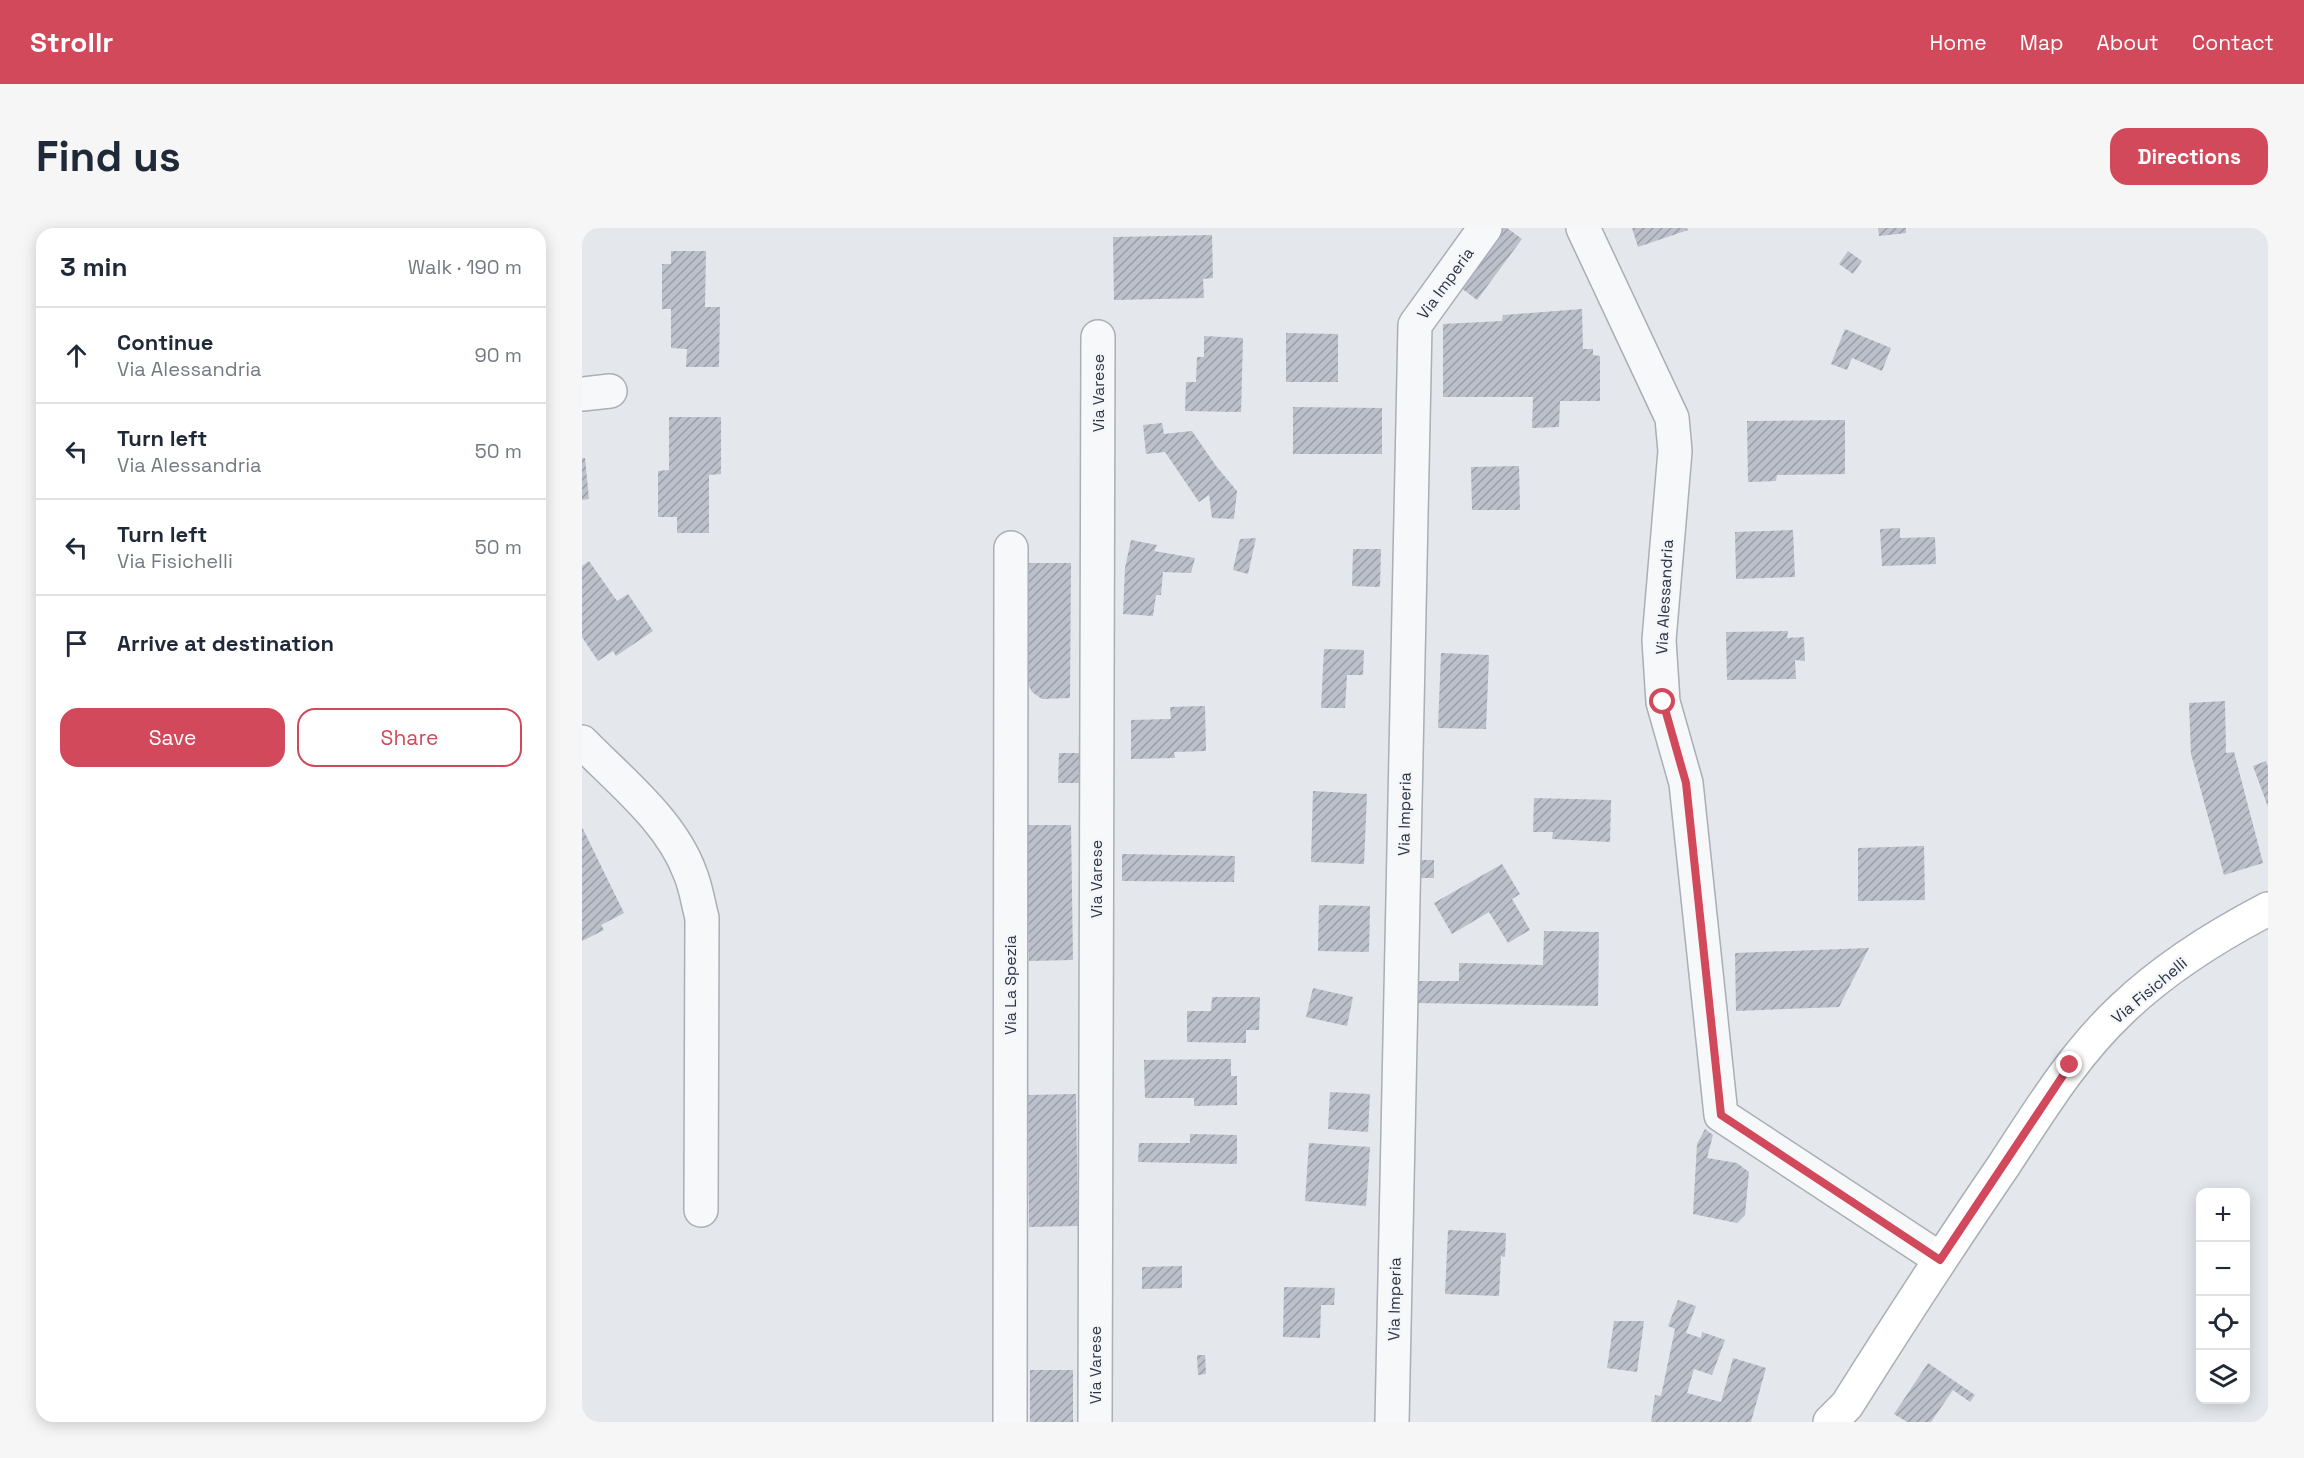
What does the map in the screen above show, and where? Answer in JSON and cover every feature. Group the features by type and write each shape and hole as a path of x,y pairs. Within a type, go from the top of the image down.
{"main road":[{"name":"Via Fisichelli","path":"1830,1422 1847,1405 2070,1065 2122,1009 2174,966 2223,933 2268,909"}],"street":[{"name":"Via Imperia","path":"1392,1422 1415,325 1485,228"},
{"name":"Via Alessandria","path":"1583,228 1672,418 1675,451 1659,640 1662,692 1686,783 1721,1115 1940,1260"},
{"name":"Via Varese","path":"1095,1422 1098,337"},
{"name":"Via La Spezia","path":"1010,1422 1011,548"},
{"path":"582,742 645,806 671,837 690,872 702,918 701,1210"}],"building":[{"path":"1497,228 1507,228 1522,239 1477,300 1456,284"},
{"path":"1632,228 1687,228 1688,230 1638,247"},
{"path":"1878,228 1906,228 1906,233 1879,236"},
{"path":"1212,235 1213,278 1203,279 1204,298 1114,300 1113,237"},
{"path":"671,251 706,251 705,307 720,307 719,367 686,367 687,349 671,348 671,309 662,309 662,264 671,264"},
{"path":"1848,251 1862,261 1853,274 1839,264"},
{"path":"1582,309 1583,349 1593,349 1593,355 1600,356 1600,401 1560,401 1559,427 1532,428 1533,397 1443,397 1443,324 1502,321 1503,315"},
{"path":"1845,329 1891,348 1882,371 1852,358 1847,370 1831,364"},
{"path":"1286,333 1338,334 1338,382 1286,382"},
{"path":"1204,336 1243,338 1241,412 1185,411 1186,382 1196,382 1197,357 1204,357"},
{"path":"1293,407 1382,408 1382,454 1293,454"},
{"path":"669,417 721,417 721,474 709,475 709,533 677,533 677,517 658,517 658,471 669,470"},
{"path":"1845,420 1845,474 1777,475 1776,481 1748,482 1747,421"},
{"path":"1162,423 1164,434 1192,431 1216,466 1237,491 1234,519 1212,518 1209,495 1199,502 1165,452 1146,454 1143,425"},
{"path":"582,458 585,458 589,499 582,500"},
{"path":"1519,466 1520,510 1472,510 1471,467"},
{"path":"1900,528 1900,538 1935,537 1936,564 1882,566 1880,529"},
{"path":"1793,530 1795,577 1736,579 1735,532"},
{"path":"1256,538 1248,574 1233,570 1240,539"},
{"path":"1131,540 1157,545 1154,551 1195,558 1191,573 1163,572 1161,595 1156,595 1153,616 1123,614 1125,568"},
{"path":"1353,549 1381,549 1380,587 1352,586"},
{"path":"589,561 617,601 628,594 653,631 616,656 613,651 598,661 582,637 582,566"},
{"path":"1027,563 1071,563 1070,698 1042,699 1032,692 1026,680"},
{"path":"1788,631 1787,638 1804,637 1805,661 1795,660 1796,679 1727,680 1726,632"},
{"path":"1324,649 1364,650 1363,675 1347,675 1345,708 1321,708"},
{"path":"1441,653 1489,655 1486,729 1438,728"},
{"path":"2225,701 2226,753 2234,752 2263,863 2224,875 2191,754 2189,703"},
{"path":"1205,706 1206,751 1174,752 1175,758 1131,759 1131,720 1171,719 1170,707"},
{"path":"1059,753 1083,753 1082,783 1058,783"},
{"path":"2266,761 2268,767 2268,807 2253,766"},
{"path":"1313,791 1367,794 1364,864 1311,862"},
{"path":"1534,798 1611,800 1610,842 1552,839 1553,832 1533,832"},
{"path":"1026,825 1071,825 1073,960 1029,961"},
{"path":"582,827 624,913 601,925 604,930 582,941"},
{"path":"1924,846 1925,900 1858,901 1858,848"},
{"path":"1122,854 1235,856 1234,882 1122,881"},
{"path":"1418,860 1434,860 1434,878 1418,878"},
{"path":"1502,864 1520,894 1512,899 1530,930 1508,943 1489,912 1452,934 1434,903"},
{"path":"1319,905 1370,906 1369,952 1318,951"},
{"path":"1544,931 1599,932 1598,1006 1413,1003 1414,981 1459,981 1459,963 1543,965"},
{"path":"1869,948 1839,1007 1736,1011 1735,953"},
{"path":"1313,988 1353,997 1347,1026 1306,1017"},
{"path":"1212,997 1260,997 1259,1030 1246,1030 1246,1043 1187,1042 1187,1011 1211,1011"},
{"path":"1231,1059 1231,1076 1237,1076 1237,1105 1194,1106 1194,1098 1145,1098 1144,1060"},
{"path":"1330,1092 1370,1094 1368,1132 1328,1129"},
{"path":"1076,1094 1078,1226 1029,1227 1028,1095"},
{"path":"1705,1129 1713,1135 1707,1158 1737,1163 1749,1172 1745,1215 1737,1223 1693,1214 1697,1144"},
{"path":"1190,1134 1237,1135 1237,1164 1138,1162 1139,1143 1190,1143"},
{"path":"1309,1143 1370,1147 1366,1206 1305,1201"},
{"path":"1448,1230 1506,1233 1505,1257 1501,1256 1499,1296 1445,1294"},
{"path":"1182,1266 1182,1288 1142,1289 1142,1267"},
{"path":"1284,1287 1335,1288 1334,1305 1321,1305 1320,1338 1283,1337"},
{"path":"1678,1300 1696,1306 1686,1333 1701,1338 1702,1332 1725,1340 1712,1375 1694,1369 1687,1393 1721,1402 1733,1358 1766,1368 1751,1422 1651,1422 1655,1395 1661,1396 1675,1329 1668,1326"},
{"path":"1614,1321 1644,1321 1637,1372 1607,1368"},
{"path":"1197,1355 1205,1355 1206,1374 1198,1375"},
{"path":"1928,1363 1975,1395 1970,1402 1953,1390 1931,1422 1907,1422 1894,1414"},
{"path":"1030,1370 1073,1370 1073,1422 1030,1422"}],"route":[{"path":"1663,702 1686,783 1721,1115 1940,1260 2070,1065"}]}
